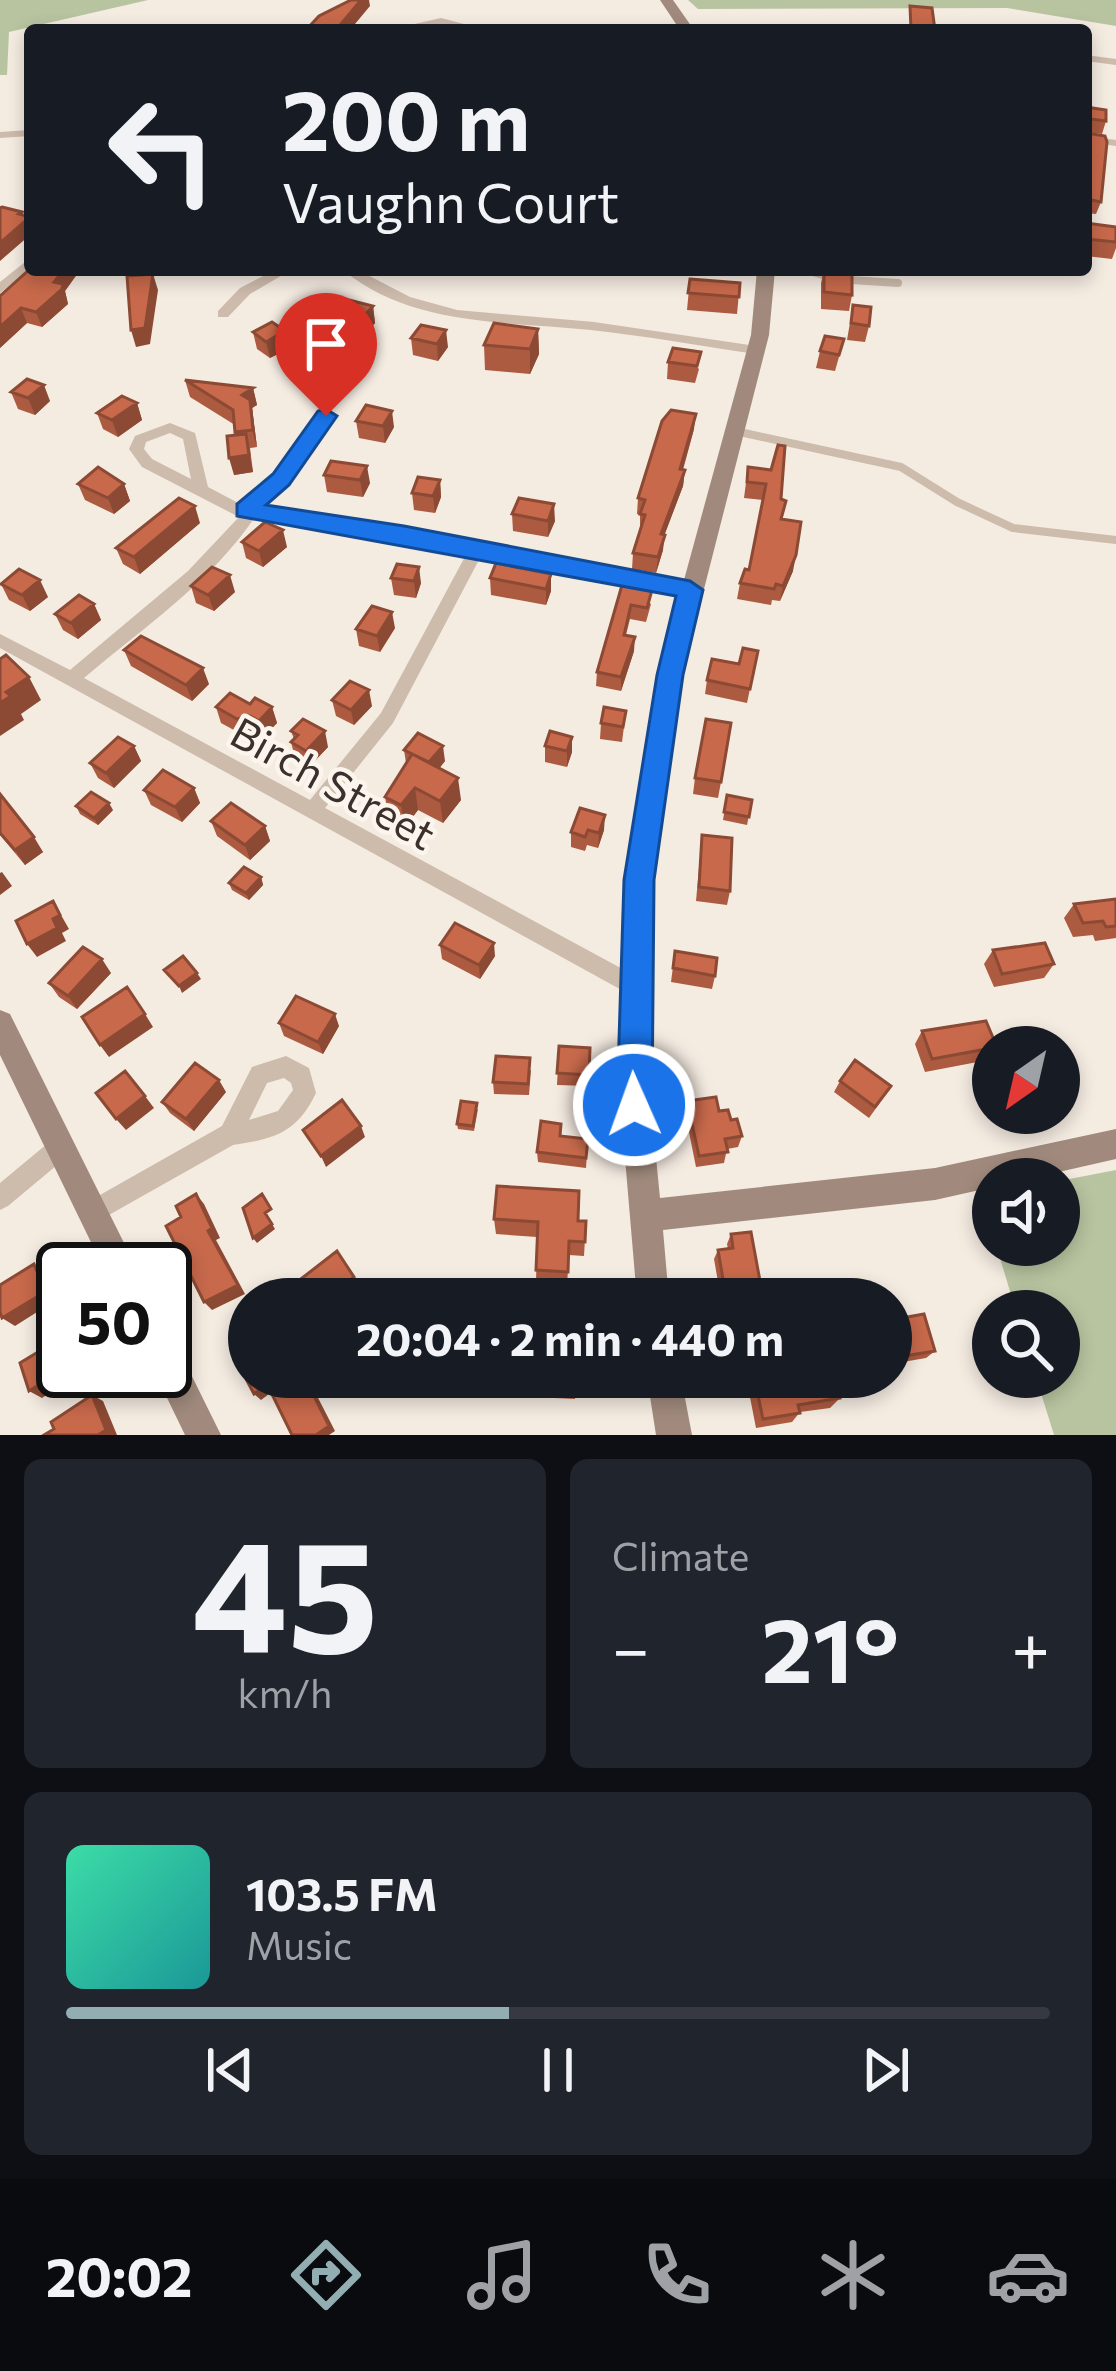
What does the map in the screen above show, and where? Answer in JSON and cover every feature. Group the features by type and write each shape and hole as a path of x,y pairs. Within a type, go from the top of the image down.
{"main road":[{"path":"651,1278 633,1076 634,986 650,803 670,675 756,350 765,276"},
{"path":"0,1024 107,1242"},
{"path":"644,1216 935,1184 1116,1144"},
{"path":"185,1398 203,1435"},
{"path":"668,1398 674,1435"}],"street":[{"path":"425,24 455,24"},
{"path":"0,290 24,268"},
{"path":"223,314 245,291 274,276"},
{"path":"359,276 395,299 440,313 590,326 756,350"},
{"path":"70,679 239,529 246,510 281,480 326,416"},
{"path":"201,490 190,436 170,428 140,439 136,448 142,458 201,490 246,510 342,523 690,590"},
{"path":"311,812 387,718 476,551"},
{"name":"Birch Street","path":"0,640 20,658 70,679 634,986"},
{"path":"92,1212 230,1133"},
{"path":"0,1198 61,1147"}],"lane":[{"path":"826,276 898,283"},
{"path":"736,431 883,461 1013,528 1116,540"}],"green space":[{"path":"0,0 148,0 44,24 24,24 24,29 9,32 7,75 0,75"},
{"path":"688,0 1116,0 1116,26 1007,8 698,9"},
{"path":"1116,1170 1116,1435 1054,1435 1043,1398 1080,1398 1080,1290 1010,1290 1002,1266 1080,1266 1080,1177"}],"building":[{"path":"361,0 341,24 312,24 319,16"},
{"path":"910,6 932,8 934,24 911,24"},
{"path":"1092,108 1106,110 1106,121 1092,119"},
{"path":"1092,134 1105,136 1107,142 1101,202 1092,200"},
{"path":"0,208 22,212 24,222 0,243"},
{"path":"1092,224 1116,227 1116,242 1092,240"},
{"path":"24,274 59,276 54,282 63,284 36,312 21,308 0,327 0,296"},
{"path":"127,276 153,276 145,328 131,330"},
{"path":"824,276 852,276 852,295 824,292"},
{"path":"690,279 740,283 739,297 688,293"},
{"path":"341,298 373,306 356,325 323,317"},
{"path":"853,305 871,307 869,326 851,323"},
{"path":"272,322 285,331 266,342 253,332"},
{"path":"494,323 538,329 530,349 484,345"},
{"path":"421,325 446,330 437,344 411,338"},
{"path":"825,336 844,339 839,355 820,351"},
{"path":"673,348 701,352 697,366 668,362"},
{"path":"27,379 44,385 28,398 11,392"},
{"path":"185,380 253,388 242,395 250,400 253,430 235,432 233,410"},
{"path":"122,396 137,403 112,420 97,413"},
{"path":"366,405 392,411 383,426 356,421"},
{"path":"671,410 696,414 680,469 685,470 661,534 665,535 658,557 633,553 645,515 640,514 645,500 638,498 662,421"},
{"path":"246,434 249,455 229,458 227,436"},
{"path":"778,445 785,446 781,499 786,501 781,519 801,522 796,555 783,586 776,584 774,589 740,583 745,569 749,570 766,484 747,482 748,467 771,470"},
{"path":"331,461 367,466 360,480 324,475"},
{"path":"98,467 124,484 108,498 78,484"},
{"path":"418,477 440,480 433,496 412,493"},
{"path":"179,498 195,506 134,557 116,548"},
{"path":"519,498 554,504 548,521 512,514"},
{"path":"265,522 283,530 259,551 242,542"},
{"path":"496,563 551,574 546,589 490,578"},
{"path":"397,564 419,567 414,581 391,578"},
{"path":"212,567 230,575 208,595 191,586"},
{"path":"19,569 40,580 22,595 1,584"},
{"path":"622,585 652,590 647,608 631,605 624,635 635,637 621,677 597,672"},
{"path":"79,595 94,604 71,623 55,614"},
{"path":"372,606 392,612 377,636 356,629"},
{"path":"141,636 203,668 186,685 124,650"},
{"path":"743,648 758,651 750,689 707,680 712,659 739,664"},
{"path":"6,655 29,677 6,692 11,696 0,703 0,659"},
{"path":"350,681 369,690 351,710 332,700"},
{"path":"230,693 250,704 255,698 272,707 259,721 250,716 237,719 216,707"},
{"path":"604,707 626,711 623,727 601,723"},
{"path":"303,719 325,731 306,751 291,742 298,735 291,731"},
{"path":"706,719 731,723 721,782 695,778"},
{"path":"550,731 572,737 567,751 545,746"},
{"path":"418,733 443,746 429,762 404,750"},
{"path":"118,737 134,746 106,773 90,763"},
{"path":"412,754 458,778 440,801 415,788 401,805 385,797"},
{"path":"163,770 194,788 175,807 144,790"},
{"path":"91,792 109,803 94,818 76,806"},
{"path":"0,794 34,837 15,850 0,833"},
{"path":"727,795 752,800 749,817 724,812"},
{"path":"231,803 265,826 245,845 211,821"},
{"path":"580,808 605,815 599,833 588,830 585,837 571,832"},
{"path":"702,835 732,838 730,891 699,887"},
{"path":"244,867 261,877 246,893 229,883"},
{"path":"1116,899 1116,926 1106,927 1103,921 1083,923 1074,904"},
{"path":"53,901 60,915 53,919 57,928 27,944 16,921"},
{"path":"455,923 494,943 479,965 440,945"},
{"path":"1045,943 1054,964 1002,974 993,950"},
{"path":"83,947 102,959 68,996 49,983"},
{"path":"675,951 717,958 715,976 673,968"},
{"path":"183,956 197,973 179,986 164,970"},
{"path":"127,987 145,1014 100,1045 82,1017"},
{"path":"296,996 335,1014 318,1042 279,1023"},
{"path":"986,1021 988,1026 972,1026 972,1052 932,1059 922,1031"},
{"path":"559,1046 590,1048 589,1075 557,1073"},
{"path":"496,1056 530,1058 528,1084 493,1082"},
{"path":"855,1060 891,1086 875,1107 840,1081"},
{"path":"195,1063 219,1080 186,1119 162,1102"},
{"path":"125,1071 145,1096 116,1119 96,1093"},
{"path":"716,1097 719,1111 728,1110 731,1120 737,1119 742,1136 725,1139 728,1152 699,1156 687,1101"},
{"path":"342,1100 361,1126 321,1156 303,1130"},
{"path":"461,1101 477,1103 473,1126 457,1124"},
{"path":"541,1121 561,1124 560,1136 588,1139 586,1158 537,1152"},
{"path":"497,1186 579,1191 578,1221 586,1221 585,1242 569,1241 568,1272 536,1270 538,1222 494,1219"},
{"path":"196,1194 212,1228 208,1231 234,1278 228,1278 228,1290 204,1302 192,1278 192,1242 174,1242 166,1226 181,1217 176,1206"},
{"path":"262,1194 271,1209 265,1213 272,1224 253,1238 243,1208"},
{"path":"751,1232 759,1278 723,1278 718,1250 733,1248 731,1234"},
{"path":"337,1251 354,1277 353,1278 302,1278"},
{"path":"34,1264 36,1297 2,1318 0,1285"},
{"path":"924,1314 935,1351 912,1355 912,1316"},
{"path":"36,1353 36,1387 29,1391 20,1363"},
{"path":"93,1398 106,1430 98,1435 44,1435 54,1429 51,1422"},
{"path":"274,1398 315,1398 329,1426 316,1435 292,1435"},
{"path":"758,1398 840,1398 798,1405 800,1413 763,1419"}],"route":[{"path":"326,416 281,480 246,510 404,534 690,590 670,675 639,880 634,1105"}]}
